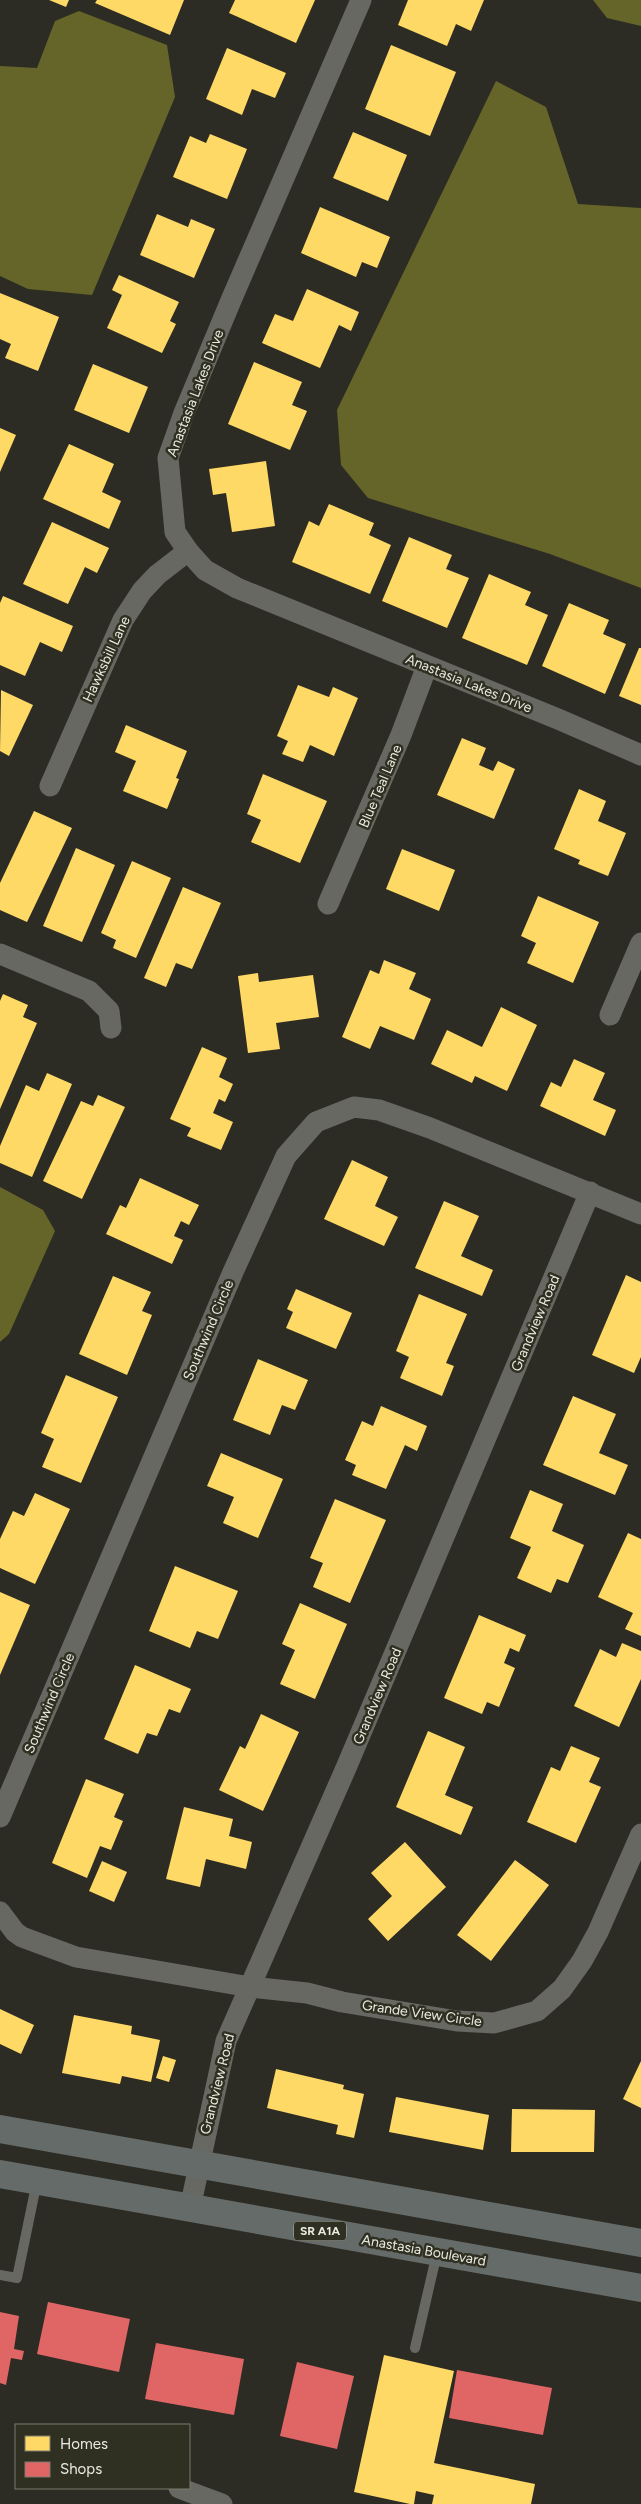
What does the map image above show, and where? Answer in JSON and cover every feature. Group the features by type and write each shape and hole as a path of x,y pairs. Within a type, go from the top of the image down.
{"main road":[{"path":"0,2129 641,2243"},
{"name":"Anastasia Boulevard","path":"0,2174 641,2288"}],"street":[{"name":"Anastasia Lakes Drive","path":"361,0 184,412 168,458 175,532 188,551 205,570 237,588 641,755"},
{"name":"Hawksbill Lane","path":"50,786 123,620 142,591 157,575 188,551"},
{"name":"Blue Teal Lane","path":"328,904 401,735 427,666"},
{"path":"610,1015 641,944"},
{"path":"0,954 89,991 108,1011 111,1028"},
{"name":"Southwind Circle","path":"0,1817 237,1264 286,1156 316,1122 354,1107 379,1110 430,1128 590,1192"},
{"path":"590,1192 641,1214"},
{"name":"Grandview Road","path":"190,2208 226,2041 346,1768 590,1192"},
{"name":"Grande View Circle","path":"250,1986 307,1994 342,2002 458,2021 494,2023 537,2011 562,1989 582,1961 598,1932 641,1834"},
{"path":"0,1912 15,1932 22,1937 76,1957 250,1986"},
{"path":"182,2489 222,2504"}],"lane":[{"path":"0,2275 17,2278 37,2180"},
{"path":"415,2348 437,2252"}],"shaded area":[{"path":"593,0 641,0 641,26 607,18"},
{"path":"79,11 167,45 175,97 92,295 28,289 0,276 0,66 37,68 55,21"},
{"path":"496,81 546,107 578,204 641,208 641,588 550,554 368,498 341,465 337,410"},
{"path":"0,1187 43,1210 55,1231 9,1334 0,1342"}],"building: Homes":[{"path":"49,0 69,0 66,7"},
{"path":"97,0 184,0 170,35 95,3"},
{"path":"235,0 315,0 296,43 229,13"},
{"path":"408,0 484,0 471,31 456,24 447,46 398,25"},
{"path":"391,45 456,72 430,136 365,109"},
{"path":"227,48 286,73 275,98 252,89 242,115 206,99"},
{"path":"353,132 407,155 388,201 333,178"},
{"path":"210,134 247,149 227,199 173,177 190,136 206,143"},
{"path":"320,207 390,237 377,268 362,262 356,277 301,253"},
{"path":"157,214 188,227 191,219 215,229 194,278 140,255"},
{"path":"119,275 179,302 170,321 176,324 162,353 107,328 122,295 112,290"},
{"path":"307,289 359,312 351,331 339,325 320,368 262,343 275,314 293,321"},
{"path":"0,293 59,317 38,371 5,358 11,344 0,339"},
{"path":"254,362 302,382 292,405 307,411 290,450 228,424"},
{"path":"93,364 148,387 129,433 74,410"},
{"path":"0,428 16,435 0,472"},
{"path":"69,444 114,464 102,492 121,501 109,529 43,499"},
{"path":"266,461 275,526 232,532 226,493 213,495 209,469"},
{"path":"329,504 374,523 369,535 391,545 370,594 292,562 309,521 319,526"},
{"path":"52,522 109,548 97,573 85,567 68,604 23,584"},
{"path":"409,537 452,555 446,569 469,578 447,628 382,601"},
{"path":"489,574 531,592 525,605 548,615 527,665 462,638"},
{"path":"3,596 73,626 62,652 40,642 25,676 0,665 0,603"},
{"path":"569,603 609,620 603,634 626,644 605,694 542,666"},
{"path":"639,648 641,648 641,705 619,696"},
{"path":"298,685 329,697 333,687 358,698 334,756 310,745 303,762 282,754 288,741 277,736"},
{"path":"1,690 33,705 9,756 0,751"},
{"path":"126,725 187,751 176,778 179,779 167,809 123,791 136,761 115,752"},
{"path":"462,738 486,748 479,765 493,771 498,761 515,769 494,819 437,795"},
{"path":"263,774 327,801 300,863 251,842 261,820 247,814"},
{"path":"579,789 606,801 598,821 626,833 608,876 578,864 580,860 554,849"},
{"path":"34,811 72,828 27,922 0,910 0,883"},
{"path":"76,848 115,865 82,942 43,926"},
{"path":"402,849 455,870 439,911 386,889"},
{"path":"132,861 171,878 136,958 113,948 116,940 101,933"},
{"path":"183,887 221,903 192,969 176,963 166,987 144,978"},
{"path":"538,896 599,922 573,983 527,963 536,943 521,936"},
{"path":"384,960 416,973 409,989 431,999 414,1040 380,1026 370,1049 342,1037 370,970 379,974"},
{"path":"258,973 259,982 313,975 319,1017 276,1023 280,1049 248,1053 238,976"},
{"path":"3,994 28,1005 23,1017 37,1023 0,1109 0,1001"},
{"path":"501,1007 537,1025 507,1091 475,1076 472,1083 431,1064 447,1030 482,1047"},
{"path":"202,1047 227,1058 219,1077 233,1084 225,1102 219,1099 213,1113 233,1122 221,1150 187,1136 191,1128 170,1119"},
{"path":"574,1059 605,1073 593,1100 616,1110 605,1136 540,1106 551,1082 561,1087"},
{"path":"47,1073 72,1084 32,1177 0,1163 0,1146 26,1085 39,1091"},
{"path":"98,1095 125,1107 82,1199 43,1181 81,1101 93,1106"},
{"path":"352,1160 388,1177 375,1206 398,1217 384,1246 324,1219"},
{"path":"140,1178 199,1205 189,1225 181,1221 174,1236 183,1240 172,1264 106,1234 120,1205 126,1208"},
{"path":"444,1201 479,1216 461,1256 493,1270 482,1296 415,1268"},
{"path":"626,1275 641,1282 641,1357 634,1373 592,1355"},
{"path":"113,1276 151,1292 142,1311 152,1315 127,1375 79,1354"},
{"path":"296,1289 352,1313 336,1349 286,1328 293,1312 287,1309"},
{"path":"419,1294 467,1314 446,1363 454,1366 442,1396 400,1378 409,1357 396,1351"},
{"path":"258,1359 308,1380 295,1410 282,1405 270,1435 233,1420"},
{"path":"66,1375 118,1397 81,1483 42,1467 54,1439 41,1433"},
{"path":"573,1396 616,1414 599,1453 628,1465 615,1495 543,1465"},
{"path":"381,1406 427,1426 417,1451 405,1445 386,1489 352,1475 356,1465 345,1460 362,1421 373,1426"},
{"path":"221,1453 283,1479 258,1538 223,1523 234,1497 207,1486"},
{"path":"530,1490 563,1504 552,1531 584,1545 568,1583 557,1579 551,1593 517,1578 531,1547 510,1538"},
{"path":"35,1493 70,1509 35,1584 0,1568 0,1539 13,1511 24,1516"},
{"path":"335,1499 386,1520 350,1603 313,1587 323,1563 310,1558"},
{"path":"628,1533 641,1539 641,1636 625,1629 633,1613 598,1597"},
{"path":"175,1566 238,1591 218,1639 197,1631 190,1648 149,1631"},
{"path":"0,1592 30,1605 0,1675"},
{"path":"300,1603 347,1624 315,1699 280,1684 295,1650 282,1644"},
{"path":"479,1615 526,1635 519,1652 510,1648 504,1663 515,1668 499,1707 487,1702 482,1714 444,1698"},
{"path":"622,1643 641,1651 641,1679 619,1727 574,1706 600,1649 616,1657"},
{"path":"135,1665 191,1689 180,1713 169,1709 157,1736 147,1733 138,1754 104,1739"},
{"path":"261,1714 299,1732 263,1811 219,1790 240,1746 245,1749"},
{"path":"428,1731 465,1747 445,1795 473,1807 461,1835 396,1807"},
{"path":"571,1746 600,1758 589,1782 601,1787 576,1843 527,1822 551,1767 560,1771"},
{"path":"86,1779 124,1794 114,1817 123,1821 111,1850 100,1846 87,1878 52,1863"},
{"path":"184,1807 233,1819 229,1836 252,1842 246,1869 206,1859 200,1887 166,1879"},
{"path":"405,1842 446,1887 388,1941 368,1919 392,1896 371,1873"},
{"path":"515,1860 549,1885 491,1961 457,1935"},
{"path":"102,1861 127,1872 114,1902 89,1891"},
{"path":"0,2009 34,2025 21,2054 0,2044"},
{"path":"74,2015 132,2026 131,2034 160,2040 151,2082 122,2076 120,2084 62,2073"},
{"path":"163,2056 176,2060 169,2082 156,2078"},
{"path":"641,2061 641,2108 623,2099"},
{"path":"276,2069 344,2085 343,2089 364,2094 354,2138 336,2134 338,2125 267,2108"},
{"path":"396,2097 489,2115 483,2150 389,2132"},
{"path":"512,2109 595,2110 594,2152 511,2152"},
{"path":"384,2355 454,2371 434,2463 535,2484 531,2504 432,2504 434,2495 416,2491 414,2504 410,2504 354,2492"}],"building: Shops":[{"path":"48,2302 130,2319 119,2372 37,2354"},
{"path":"0,2312 19,2316 14,2349 24,2351 22,2360 11,2358 6,2385 0,2383"},
{"path":"156,2343 244,2359 234,2415 145,2399"},
{"path":"297,2362 354,2376 337,2449 280,2436"},
{"path":"457,2370 552,2388 543,2435 449,2418"}]}
